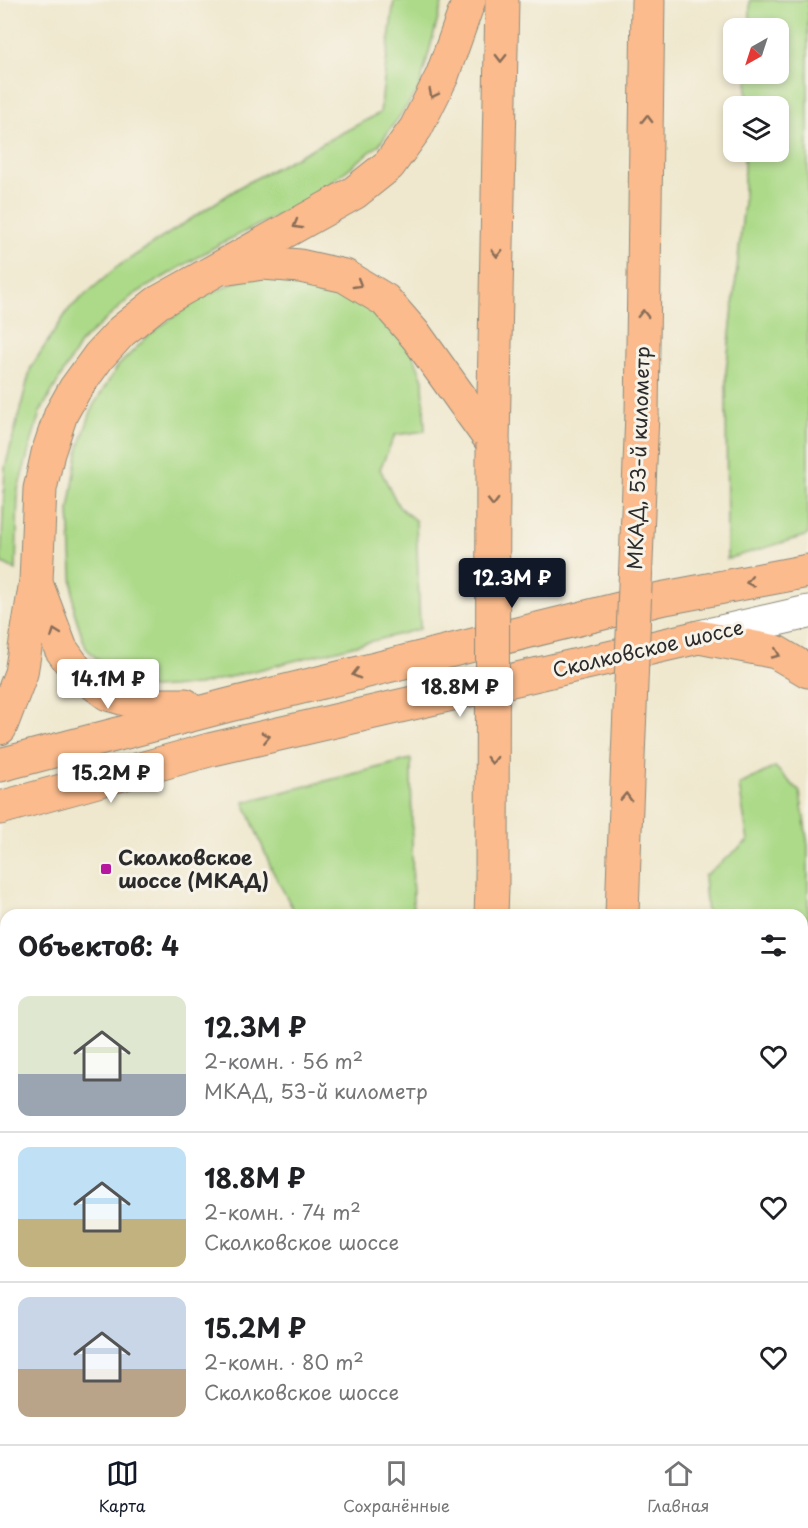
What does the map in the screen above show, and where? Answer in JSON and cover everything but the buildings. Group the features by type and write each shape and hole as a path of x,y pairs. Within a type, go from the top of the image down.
{"main road":[{"path":"0,728 21,673 36,581 40,489 48,453 70,397 99,356 122,331 157,303 354,193 388,165 416,128 442,76 469,0"},
{"path":"491,901 493,443 502,0"},
{"name":"МКАД, 53-й километр","path":"622,909 642,414 648,0"},
{"path":"219,270 263,263 300,266 345,276 385,300 417,337 493,443"},
{"path":"0,765 229,705 660,599 808,571"},
{"path":"36,581 61,649 77,671 108,694 145,705 229,705"},
{"path":"699,637 776,652 808,671"},
{"name":"Сколковское шоссе","path":"0,808 209,750 699,637"}],"street":[{"name":"Сколковское шоссе","path":"699,637 808,612"}],"green space":[{"path":"394,0 443,0 419,89 379,145 307,201 218,245 133,295 81,342 40,412 18,489 16,570 1,562 5,468 31,367 69,309 117,267 243,185 380,113"},
{"path":"750,0 808,0 808,535 727,559 726,372 744,203 744,162 789,162 789,96 747,96 747,84 789,84 789,18 750,18"},
{"path":"247,277 343,281 403,327 423,380 425,431 395,435 380,469 399,507 416,521 420,629 198,685 153,688 127,682 104,666 86,648 74,611 69,510 79,447 93,406 118,366 149,335 198,299"},
{"path":"411,759 413,909 293,909 272,870 244,802"},
{"path":"775,767 800,792 808,846 808,909 707,909 704,876 748,841 739,785"}],"place":[{"name":"Сколковское шоссе (МКАД)","path":"106,869"}]}
